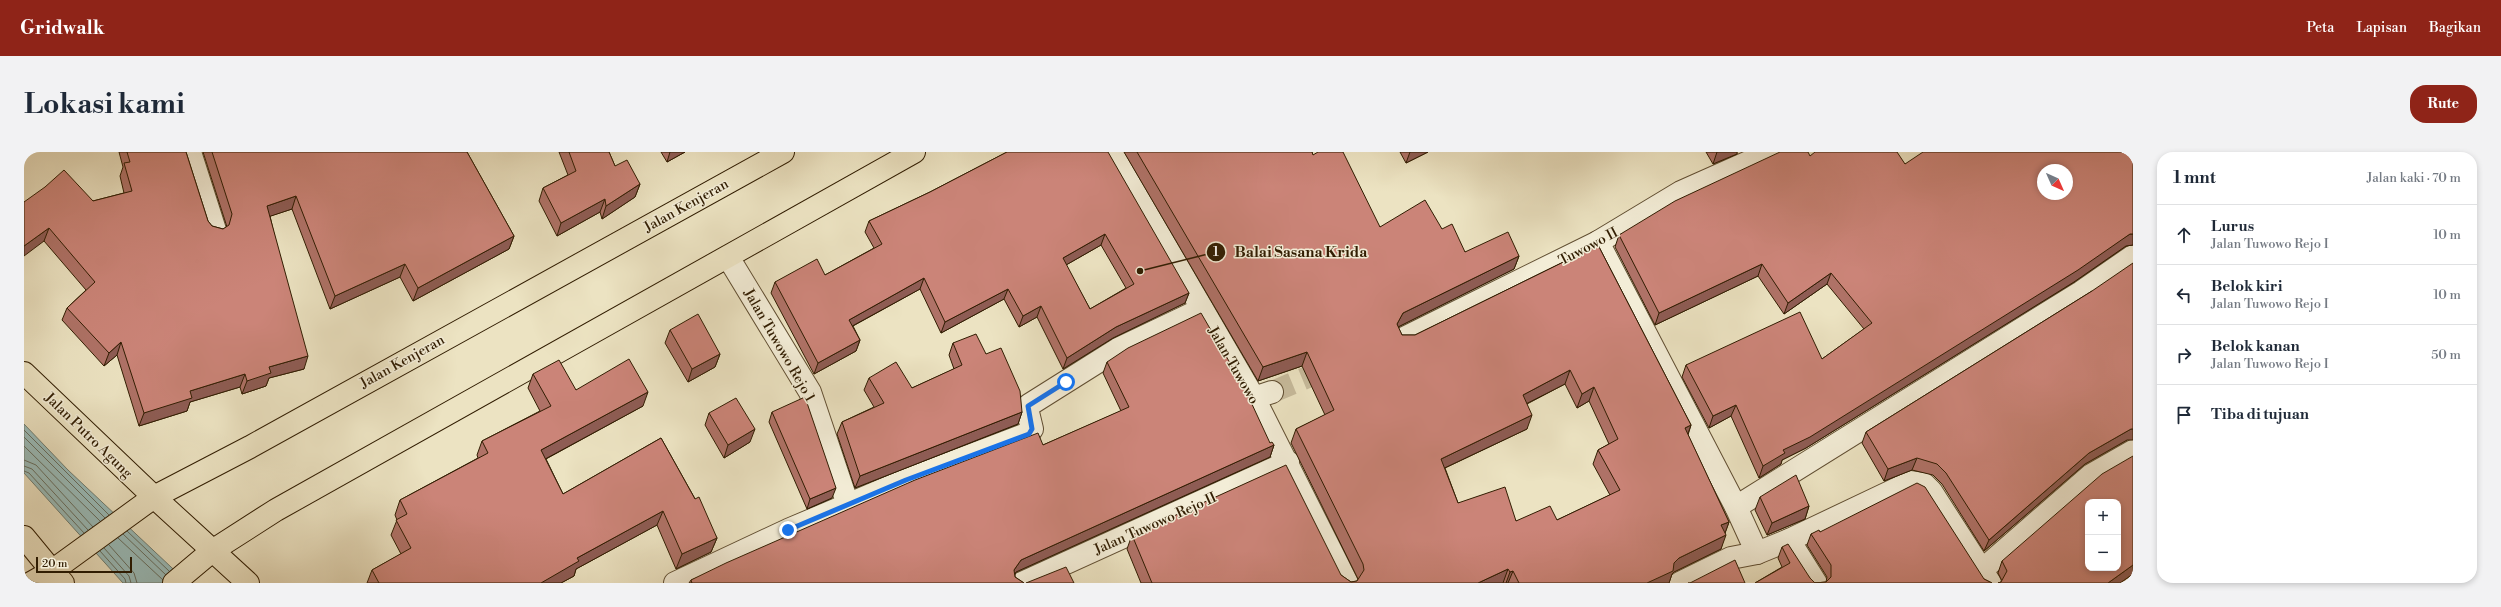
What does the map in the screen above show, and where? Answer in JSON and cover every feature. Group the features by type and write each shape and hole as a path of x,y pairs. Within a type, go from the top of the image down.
{"main road":[{"name":"Jalan Kenjeran","path":"30,583 58,577 73,556 146,503 250,447 782,152"},
{"path":"174,583 212,551 276,510 914,152"},
{"name":"Jalan Putro Agung","path":"24,373 146,503 212,551 248,583"},
{"path":"24,537 58,577"}],"street":[{"path":"190,152 215,230"},
{"name":"Jalan Tuwowo","path":"1111,152 1202,309 1263,395 1288,462 1347,583"},
{"name":"Tuwowo II","path":"1404,338 1598,242 1681,192 1771,152"},
{"path":"1598,242 1736,507 1757,553"},
{"path":"1736,507 2081,292 2133,256"},
{"name":"Jalan Tuwowo Rejo 1","path":"728,257 810,392 848,505"},
{"path":"675,583 788,530 1029,434 1032,429 1027,408 1029,405 1118,349 1202,309"},
{"path":"1680,583 1731,558 1757,553 1789,540 1903,484 1918,482 1924,484 1930,491 1986,577 2091,475 2133,451"},
{"name":"Jalan Tuwowo Rejo II","path":"1022,583 1288,462"},
{"path":"1789,540 1816,583"}],"water":[{"path":"24,424 68,470 188,583 123,583 24,473"}],"building":[{"path":"127,152 186,152 208,221 212,226 223,229 229,225 232,214 212,152 467,152 514,236 418,288 405,264 335,296 296,196 267,206 308,356 269,367 271,373 247,381 245,374 190,391 192,398 144,413 121,342 109,353 67,308 95,282 49,228 24,246 24,202 45,187 64,170 93,201 132,191 124,163 130,162"},
{"path":"569,152 609,152 615,166 627,160 640,184 606,206 605,199 561,223 543,188 576,171"},
{"path":"1007,152 1108,152 1189,293 1116,327 1067,358 1041,306 1023,316 1008,289 945,322 924,278 849,320 860,340 818,363 775,282 817,259 825,275 882,244 869,221 930,192","holes":["1105,234 1134,284 1090,309 1063,258"]},
{"path":"1137,152 1312,152 1313,155 1318,152 1343,152 1380,227 1425,200 1442,229 1452,224 1465,252 1508,232 1519,256 1403,313 1397,324 1402,335 1415,335 1598,245 1691,425 1685,428 1729,522 1721,525 1726,535 1679,558 1674,563 1673,571 1647,583 1519,583 1513,571 1510,572 1508,569 1478,583 1152,583 1132,535 1286,465 1341,575 1351,582 1357,581 1364,570 1363,564 1296,429 1334,410 1307,352 1263,367","holes":["1570,370 1582,394 1594,387 1618,439 1598,450 1620,490 1557,520 1550,506 1516,521 1505,487 1458,503 1441,459 1532,415 1523,395"]},
{"path":"1780,152 1808,152 1810,156 1815,152 1897,152 1905,164 1923,152 2133,152 2133,234 2130,234 2078,270 1810,437 1783,450 1785,453 1763,466 1736,405 1713,416 1686,365 1800,312 1822,359 1872,323 1831,273 1788,303 1762,264 1659,313 1619,235 1675,201"},
{"path":"2133,263 2133,429 2089,453 1989,540 1946,473 1937,464 1917,458 1888,469 1866,432 2092,291"},
{"path":"1201,313 1244,387 1270,443 1272,442 1274,445 1021,560 1014,570 1015,577 1024,583 692,583 691,580 726,563 915,480 1038,433 1043,445 1129,407 1107,362 1128,348"},
{"path":"698,314 720,354 692,369 670,330"},
{"path":"976,334 986,354 1001,348 1020,391 1022,412 860,476 842,422 884,403 869,378 896,362 912,388 962,365 953,343"},
{"path":"629,359 648,392 541,450 563,494 661,438 695,499 699,497 717,538 682,554 663,511 577,558 579,561 541,583 379,583 372,570 411,548 396,520 407,514 400,500 488,453 482,441 551,406 533,374 559,360 576,390"},
{"path":"805,397 836,488 810,499 772,412"},
{"path":"736,398 755,429 728,445 709,413"},
{"path":"2133,456 2133,565 2108,583 1998,583 2001,582 2007,571 2002,561 2102,474"},
{"path":"1796,475 1809,506 1772,523 1760,497"},
{"path":"1917,483 1925,487 1984,579 1992,583 1815,583 1826,582 1831,577 1831,565 1811,534 1819,530 1820,532"},
{"path":"1788,544 1810,578 1815,583 1755,583 1790,563 1782,547"},
{"path":"1735,560 1745,583 1690,583"},
{"path":"1066,567 1074,583 1026,583"}],"tunnel":[{"path":"1272,392 1334,366"}],"place":[{"name":"Balai Sasana Krida","path":"1140,271"}],"route":[{"path":"788,530 906,480 1006,444 1029,434 1032,429 1027,408 1028,406 1066,382"}]}
